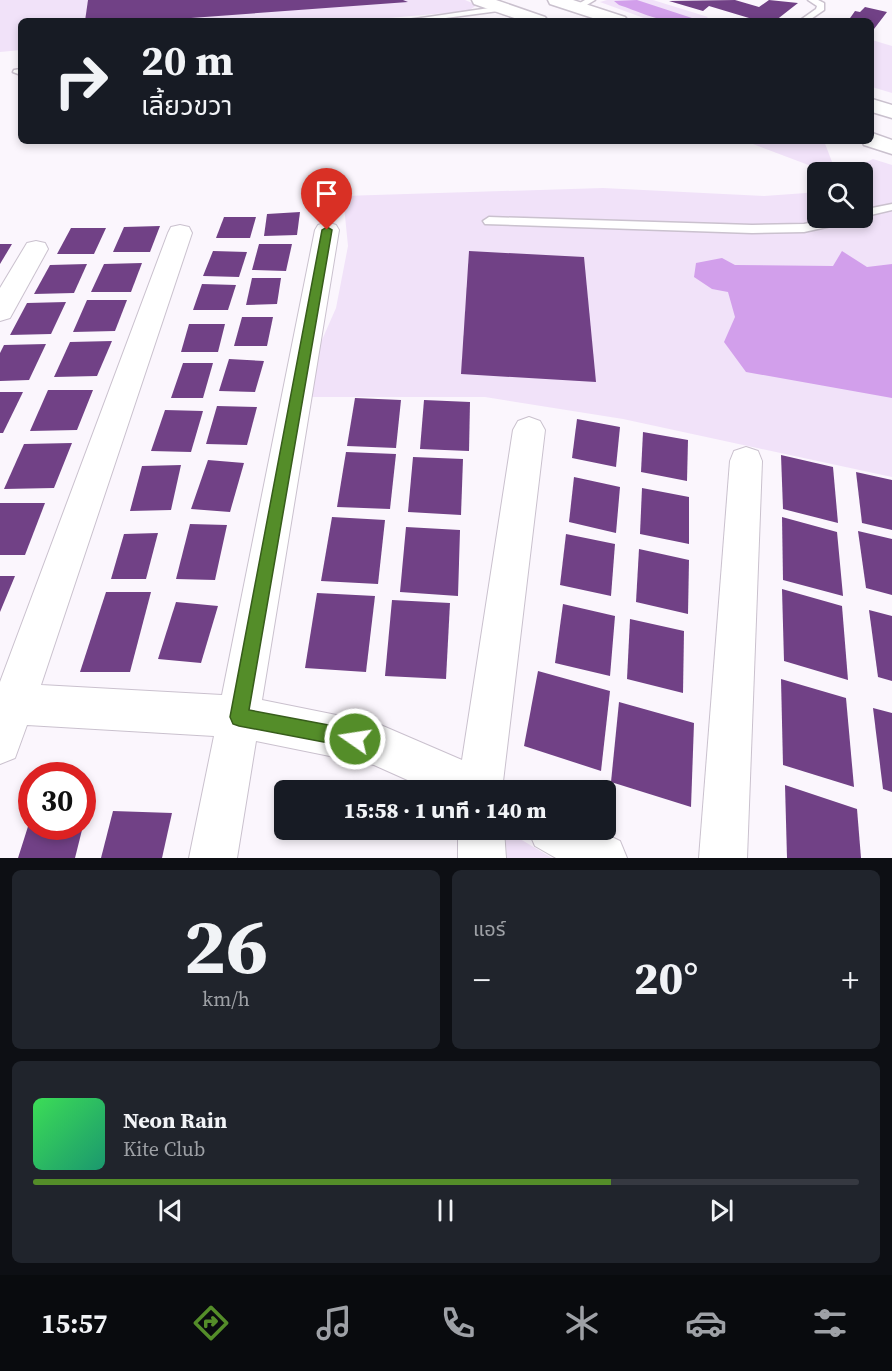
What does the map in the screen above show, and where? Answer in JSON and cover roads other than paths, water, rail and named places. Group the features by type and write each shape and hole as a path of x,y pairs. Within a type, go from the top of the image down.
{"main road":[{"path":"556,0 584,3 613,18"},
{"path":"491,6 529,18"},
{"path":"874,106 892,112"},
{"path":"874,141 892,147"}],"street":[{"path":"213,858 327,230"},
{"path":"0,743 8,703 180,233"},
{"path":"0,311 36,249"},
{"path":"481,780 529,430"},
{"path":"723,858 746,461"},
{"path":"8,703 239,717 376,744 457,780"},
{"path":"481,840 482,858"},
{"path":"570,840 603,858"}],"lane":[{"path":"808,18 820,10 820,5 812,0"},
{"path":"430,18 491,6"},
{"path":"873,211 892,207"},
{"path":"489,221 752,229 807,227"}]}
